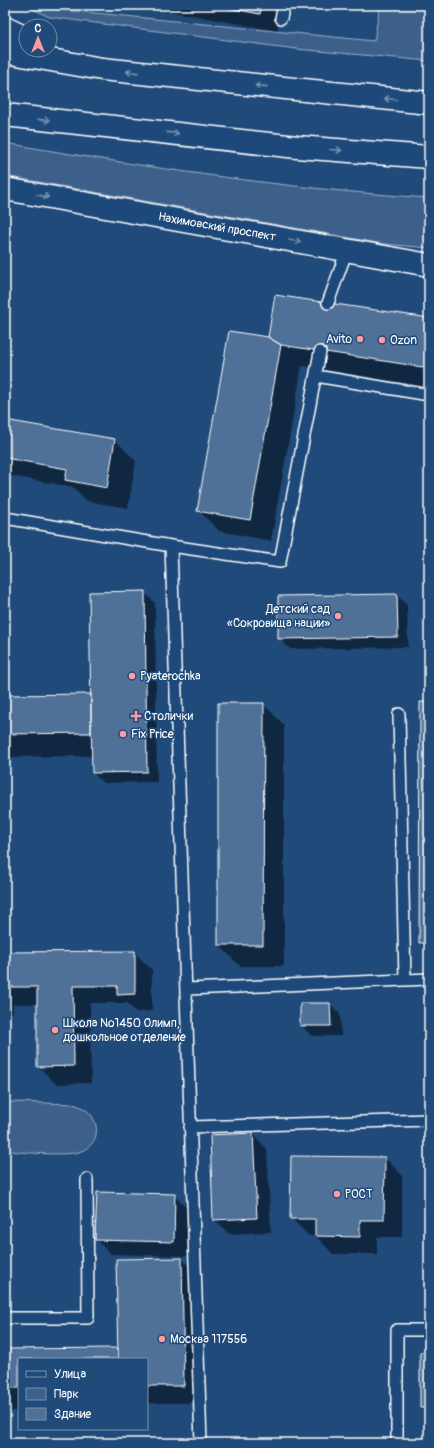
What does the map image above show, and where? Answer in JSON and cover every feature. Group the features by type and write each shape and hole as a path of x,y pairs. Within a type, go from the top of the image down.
{"main road":[{"path":"5,28 18,34"},
{"path":"58,51 102,69"},
{"path":"5,52 102,69 429,103"},
{"path":"5,115 297,146 429,157"},
{"name":"Нахимовский проспект","path":"5,190 429,265"}],"lane":[{"path":"281,18 284,5"},
{"path":"328,303 347,250"},
{"path":"5,518 171,546 280,562 320,352"},
{"path":"316,376 429,395"},
{"path":"171,546 187,989 200,1443"},
{"path":"399,714 404,980"},
{"path":"187,989 429,979"},
{"path":"190,1127 429,1120"},
{"path":"5,1318 88,1318 87,1179"},
{"path":"396,1443 396,1330 429,1330"}],"green space":[{"path":"25,5 41,5 45,8 374,41 380,5 429,5 429,61 296,49 49,17"},
{"path":"5,143 269,183 429,198 429,248 384,244 5,176"},
{"path":"5,1103 73,1104 82,1107 94,1119 96,1134 93,1142 88,1148 79,1152 64,1154 42,1154 5,1150"}],"building":[{"path":"212,5 262,5 260,14"},
{"path":"275,295 429,318 429,368 281,345 268,337"},
{"path":"229,331 268,337 281,345 250,520 197,511"},
{"path":"5,420 115,439 107,488 65,480 67,469 5,458"},
{"path":"145,591 147,772 92,773 89,592"},
{"name":"Детский сад «Сокровища нации»","path":"397,594 398,637 278,639 278,596"},
{"path":"91,694 91,733 5,734 5,695"},
{"path":"420,702 429,702 429,943 419,943"},
{"path":"218,703 264,703 263,945 218,945"},
{"name":"Школа №1450 Олимп, дошкольное отделение","path":"135,951 135,994 117,995 117,986 73,986 74,1066 37,1067 37,987 5,987 5,952"},
{"path":"300,1003 330,1003 331,1026 300,1026"},
{"path":"253,1133 257,1218 213,1220 210,1135"},
{"path":"291,1156 385,1157 384,1220 360,1220 360,1237 315,1236 315,1219 290,1219"},
{"path":"97,1192 175,1194 174,1242 95,1240"},
{"path":"182,1258 184,1386 148,1386 148,1358 118,1358 116,1259"},
{"path":"118,1348 118,1358 18,1358 18,1388 5,1388 5,1349"},
{"path":"420,1352 429,1352 429,1408 420,1408"}],"place":[{"name":"Avito","path":"360,339"},
{"name":"Ozon","path":"382,340"},
{"name":"Детский сад «Сокровища нации»","path":"338,616"},
{"name":"Pyaterochka","path":"132,676"},
{"name":"Столички","path":"136,716"},
{"name":"Fix Price","path":"123,734"},
{"name":"Школа №1450 Олимп, дошкольное отделение","path":"55,1030"},
{"name":"РОСТ","path":"337,1194"},
{"name":"Москва 117556","path":"162,1339"}]}
